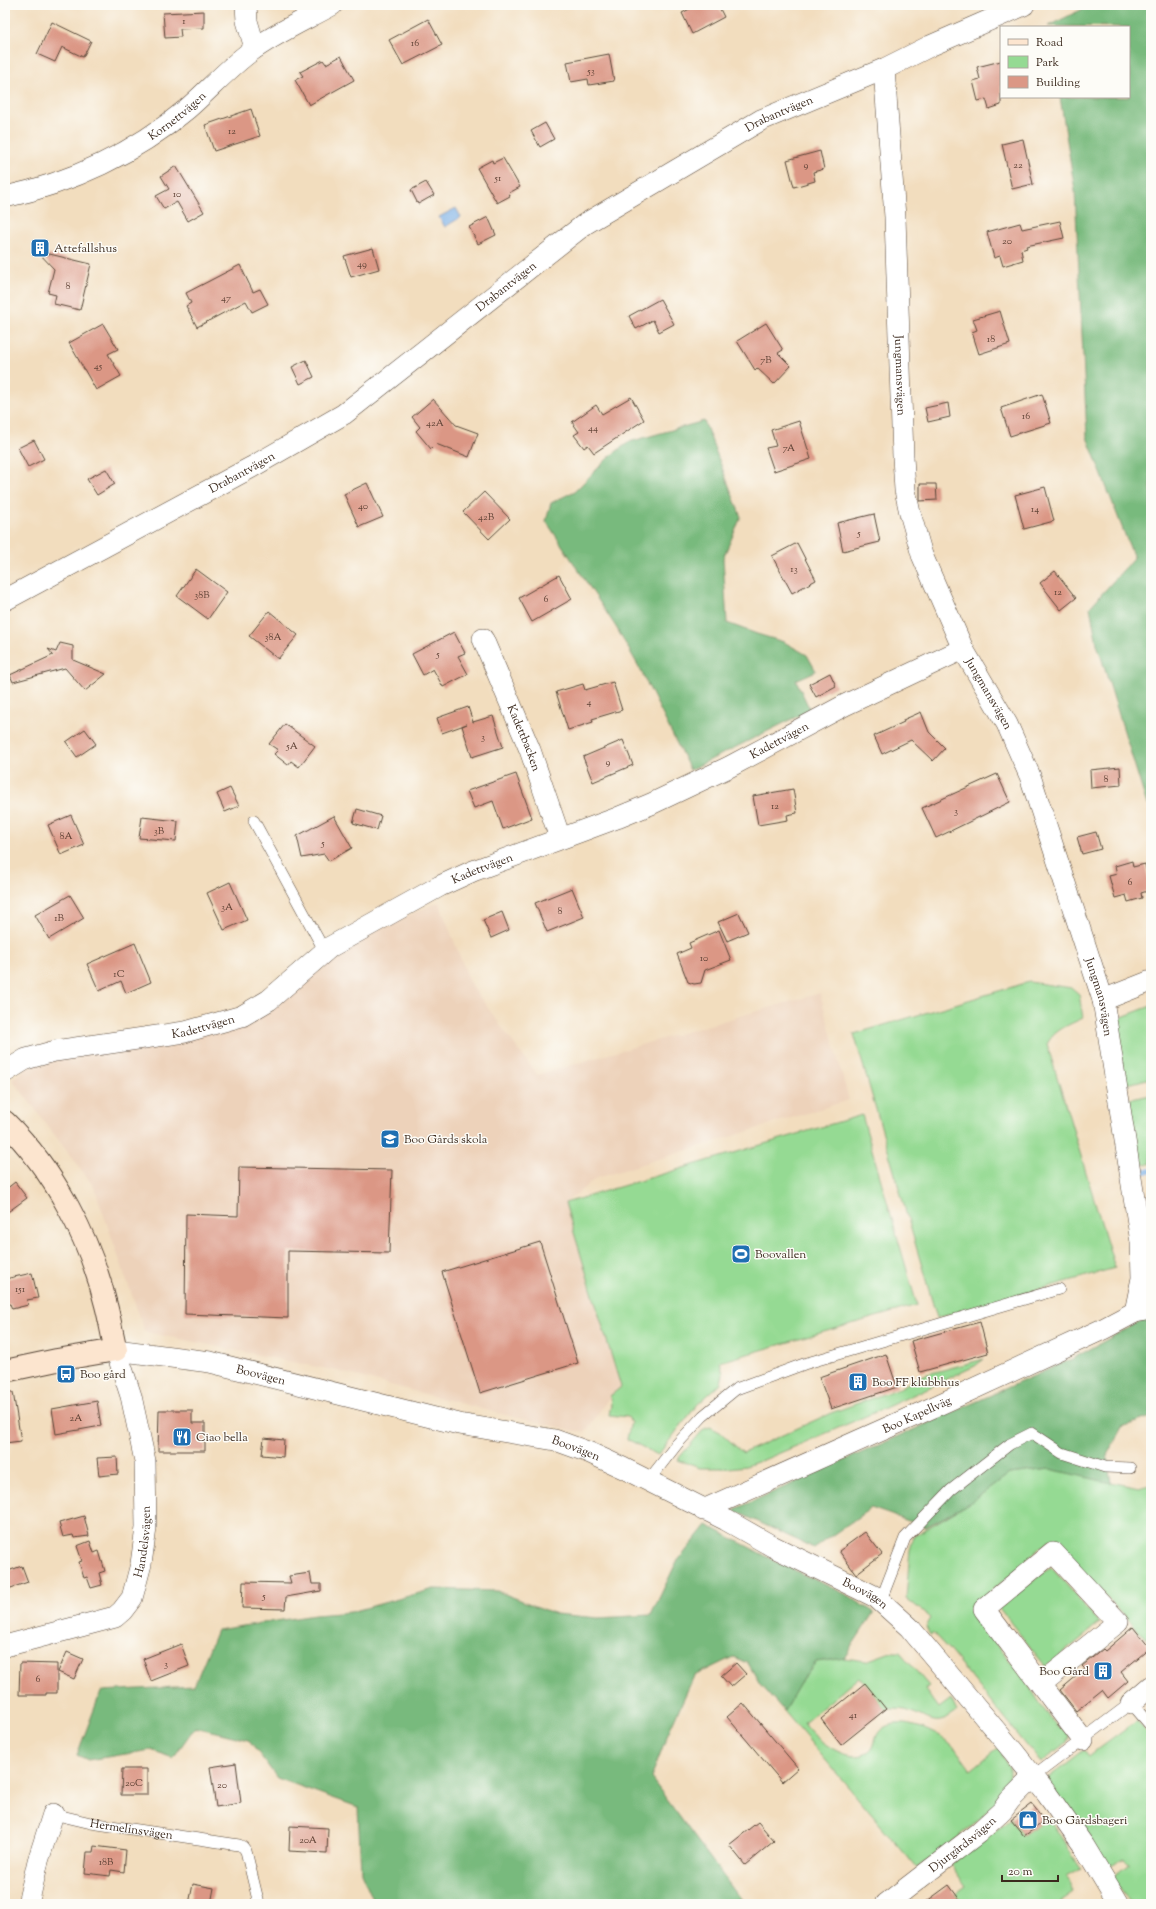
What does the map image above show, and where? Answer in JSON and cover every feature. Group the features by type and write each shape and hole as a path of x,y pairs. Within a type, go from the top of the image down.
{"street":[{"path":"246,5 247,21 255,48"},
{"name":"Kornettvägen","path":"5,197 67,180 96,168 123,153 186,110 255,48 332,5"},
{"name":"Drabantvägen","path":"5,600 252,467 344,414 585,224 761,120 884,69 930,46 1024,5"},
{"name":"Jungmansvägen","path":"884,69 895,217 897,314 905,490 922,556 963,649 1007,724 1030,776 1103,1000 1107,1015 1141,1242 1143,1311"},
{"name":"Kadettbacken","path":"483,639 530,750 560,838"},
{"name":"Kadettvägen","path":"5,1072 26,1059 55,1051 185,1032 242,1016 269,1000 324,950 440,886 473,871 617,818 723,770 845,705 963,649"},
{"path":"1103,1000 1151,981"},
{"path":"5,1122 55,1185 76,1223 100,1283 116,1350 5,1371"},
{"name":"Boo Kapellväg","path":"703,1510 936,1406 1143,1311"},
{"name":"Boovägen","path":"116,1350 210,1362 459,1424 555,1440 588,1452 648,1481 881,1600 909,1626 1033,1777 1084,1846 1119,1904"},
{"name":"Handelsvägen","path":"5,1646 115,1617 122,1611 132,1598 141,1564 146,1528 144,1461 131,1396 116,1350"},
{"path":"1041,1684 1118,1622 1053,1552 984,1609 1083,1740"},
{"path":"1131,1703 1151,1686"},
{"name":"Djurgårdsvägen","path":"886,1904 978,1833 1002,1812 1010,1800 1033,1777"},
{"name":"Hermelinsvägen","path":"28,1904 38,1861 52,1814"}],"lane":[{"path":"254,822 324,950"},
{"path":"648,1481 677,1444 703,1416 736,1389 804,1364 1059,1289"},
{"path":"881,1600 905,1538 951,1490 1010,1444 1032,1433 1062,1453 1104,1467 1130,1468"},
{"path":"1033,1777 1131,1703 1151,1726"},
{"name":"Hermelinsvägen","path":"52,1814 91,1823 239,1845 246,1851 259,1904"}],"shaded area":[{"name":"Boo Gårds skola","path":"439,902 471,985 537,1075 820,993 849,1100 597,1178 565,1203 621,1387 610,1396 585,1433 501,1414 337,1371 145,1332 94,1187 12,1079 35,1062 272,1005 376,929"}],"green space":[{"path":"1091,5 1151,5 1151,804 1147,805 1097,644 1090,607 1134,558 1087,437 1075,191 1060,98 1130,98 1130,26 1048,26"},
{"path":"704,421 741,517 723,558 727,623 784,642 807,655 816,671 796,680 810,710 690,770 639,667 616,627 546,521 551,503 575,491 609,457 629,442"},
{"path":"1029,982 1072,988 1079,994 1083,1018 1058,1031 1047,1044 1115,1268 937,1318 854,1034"},
{"path":"1151,1006 1151,1078 1124,1085 1116,1023 1122,1017"},
{"path":"1151,1095 1151,1164 1137,1163 1125,1100"},
{"name":"Boovallen","path":"862,1115 917,1305 720,1362 723,1374 721,1383 697,1405 658,1455 627,1439 631,1422 628,1417 609,1415 611,1405 610,1396 621,1387 565,1203"},
{"path":"1146,1318 1151,1318 1151,1417 1122,1427 1107,1455 1111,1483 1050,1469 1009,1474 968,1504 926,1527 871,1508 814,1548 733,1510 1072,1359"},
{"path":"984,1359 975,1366 887,1407 766,1459 746,1466 729,1468 700,1468 677,1460 704,1429 710,1427 720,1432 743,1453 831,1413 900,1388 920,1376"},
{"path":"1050,1469 1139,1488 1151,1484 1151,1644 1051,1539 969,1611 1023,1677 1049,1717 1069,1736 1067,1743 1041,1763 949,1650 933,1633 930,1635 926,1627 931,1618 906,1598 910,1550 914,1536 968,1504 1009,1474"},
{"path":"707,1525 779,1563 845,1594 874,1612 844,1658 816,1662 803,1678 784,1711 760,1684 748,1663 733,1657 694,1676 668,1733 651,1778 744,1904 375,1904 361,1872 358,1807 277,1778 249,1740 195,1727 173,1758 151,1750 88,1760 77,1755 101,1691 194,1686 217,1630 315,1615 351,1612 434,1589 497,1591 556,1614 598,1618 651,1615 676,1563"},
{"path":"1051,1567 1100,1623 1046,1667 999,1608"},
{"path":"891,1652 900,1652 929,1686 925,1689 939,1708 951,1699 957,1712 942,1721 936,1721 905,1710 886,1709 859,1677 804,1723 816,1736 833,1749 842,1753 852,1756 861,1755 872,1749 878,1733 885,1727 892,1724 910,1725 929,1731 946,1741 957,1751 971,1770 998,1748 1010,1766 1009,1784 1004,1793 994,1804 968,1829 917,1868 784,1711 803,1678 816,1662 844,1658 866,1661"},
{"path":"1137,1721 1151,1737 1151,1904 1131,1904 1112,1878 1130,1864 1124,1858 1107,1868 1044,1781 1084,1750 1089,1756"},
{"path":"1049,1818 1081,1869 1067,1877 1074,1892 1057,1904 963,1904 955,1894 966,1886 950,1864 1011,1819 1024,1836"}],"water":[{"path":"456,208 461,217 445,227 439,217"}],"building":[{"path":"697,5 718,5 724,17 692,34 682,13"},
{"path":"204,11 204,28 180,29 181,37 165,38 163,13"},
{"path":"428,19 442,45 403,65 389,40"},
{"path":"52,22 91,41 83,57 62,47 55,62 37,54"},
{"path":"609,54 614,81 589,85 588,79 571,82 567,62"},
{"path":"341,56 354,80 309,105 295,80 303,76 300,72 323,60 326,64"},
{"path":"1000,61 1001,105 989,109 986,99 978,101 973,81 980,79 977,67"},
{"path":"251,109 260,136 214,151 205,125"},
{"path":"545,123 554,139 540,147 531,131"},
{"path":"1023,139 1033,184 1012,189 1002,144"},
{"path":"820,151 824,169 813,172 815,181 794,187 787,160"},
{"path":"503,158 520,187 509,193 510,196 497,203 477,168 492,160 493,163"},
{"path":"176,166 204,212 188,221 177,202 164,209 156,196 169,189 161,176"},
{"path":"426,182 434,195 418,204 411,190"},
{"path":"488,217 496,235 478,244 469,227"},
{"path":"1060,221 1064,238 1026,246 1027,248 1021,250 1023,260 1003,266 1000,256 994,258 987,232 1020,223 1022,229"},
{"path":"373,248 379,269 351,277 344,256"},
{"path":"37,251 91,264 80,310 54,304 56,295 48,293 54,269"},
{"path":"240,265 253,292 260,289 268,304 252,312 246,301 197,327 186,306 191,303 186,293"},
{"path":"660,299 674,324 659,332 653,320 636,329 629,316"},
{"path":"1000,311 1010,344 979,354 972,332 977,330 973,319"},
{"path":"766,323 783,350 778,353 791,366 774,384 757,368 755,370 737,341"},
{"path":"103,324 118,349 108,354 121,376 96,390 69,343"},
{"path":"306,360 314,377 300,384 292,367"},
{"path":"1042,394 1051,423 1010,436 1001,408"},
{"path":"631,397 644,420 594,453 588,445 584,448 574,435 579,432 572,422 596,405 602,414"},
{"path":"433,399 456,425 478,433 469,457 436,444 431,449 416,431 420,427 412,417"},
{"path":"948,403 950,417 928,422 925,408"},
{"path":"799,421 811,459 774,471 766,448 776,446 771,430"},
{"path":"34,440 44,459 28,467 18,448"},
{"path":"106,469 115,484 97,495 87,479"},
{"path":"367,483 383,517 359,527 344,494"},
{"path":"920,484 936,484 937,500 920,501"},
{"path":"1045,487 1054,521 1024,529 1015,495"},
{"path":"484,492 510,519 489,539 463,512"},
{"path":"874,514 880,542 843,551 837,523"},
{"path":"797,543 816,580 792,593 772,556"},
{"path":"196,569 227,592 208,619 177,596"},
{"path":"1055,571 1076,598 1061,610 1040,583"},
{"path":"559,575 572,599 532,622 519,598"},
{"path":"269,611 298,635 278,659 249,636"},
{"path":"454,632 465,653 458,656 468,674 443,687 433,669 423,675 412,654"},
{"path":"60,643 73,646 73,660 106,674 85,691 65,668 13,682 10,675 53,655 48,649 56,652"},
{"path":"830,673 836,686 816,697 809,684"},
{"path":"613,682 622,710 592,719 593,722 568,730 556,692 583,684 585,690"},
{"path":"468,707 473,722 493,716 503,747 472,757 462,726 467,724 442,733 437,718"},
{"path":"921,712 929,732 945,748 933,761 911,740 882,754 874,736"},
{"path":"285,724 315,746 299,767 291,761 288,765 274,754 278,750 269,744"},
{"path":"85,729 96,744 77,757 66,742"},
{"path":"623,740 633,765 593,782 583,757"},
{"path":"1120,767 1121,785 1091,788 1090,770"},
{"path":"516,774 532,818 503,829 493,801 474,808 467,791"},
{"path":"997,774 1010,802 936,838 922,808"},
{"path":"230,788 239,806 225,812 217,794"},
{"path":"793,789 797,813 787,815 788,820 758,825 753,796"},
{"path":"357,809 381,816 377,830 353,823"},
{"path":"71,815 84,845 61,855 48,825"},
{"path":"334,816 352,848 329,861 324,854 302,858 297,836"},
{"path":"142,817 178,821 176,841 139,838"},
{"path":"1096,832 1101,849 1082,854 1077,837"},
{"path":"1132,861 1133,867 1145,864 1151,890 1141,893 1142,898 1128,902 1126,895 1115,898 1109,876 1117,874 1115,866"},
{"path":"230,882 247,920 224,930 207,893"},
{"path":"572,888 584,917 547,932 535,903"},
{"path":"70,895 84,918 49,939 35,915"},
{"path":"502,912 509,930 491,938 483,920"},
{"path":"739,913 748,932 727,941 718,922"},
{"path":"719,930 731,960 705,970 701,983 694,984 688,982 677,954 691,948 689,943"},
{"path":"135,943 151,982 126,993 121,981 99,991 87,964"},
{"path":"239,1167 392,1170 389,1253 288,1251 288,1318 185,1314 186,1214 238,1216"},
{"path":"15,1182 27,1198 5,1214 5,1190"},
{"path":"540,1242 578,1363 480,1393 442,1272"},
{"path":"32,1273 38,1298 27,1300 28,1305 12,1309 10,1304 5,1305 5,1279"},
{"path":"980,1322 988,1353 920,1372 911,1341"},
{"name":"Boo FF klubbhus","path":"886,1354 897,1387 831,1409 819,1377"},
{"path":"5,1392 13,1392 21,1441 5,1443"},
{"path":"97,1401 101,1426 56,1434 52,1409"},
{"name":"Ciao bella","path":"159,1410 192,1410 192,1423 205,1423 205,1451 158,1451"},
{"path":"264,1438 284,1440 283,1457 262,1455"},
{"path":"117,1457 118,1474 99,1476 97,1458"},
{"path":"84,1516 89,1536 74,1538 73,1535 63,1537 59,1523"},
{"path":"865,1532 882,1554 856,1574 839,1551"},
{"path":"90,1541 94,1553 99,1551 105,1571 99,1573 102,1585 91,1588 87,1577 84,1578 79,1562 82,1561 77,1546"},
{"path":"22,1566 28,1582 5,1590 5,1572"},
{"path":"310,1573 312,1584 321,1584 321,1591 286,1597 285,1609 242,1608 243,1582 291,1583 289,1576"},
{"name":"Boo Gård","path":"1133,1627 1150,1648 1121,1672 1128,1681 1108,1698 1102,1690 1076,1711 1060,1690 1085,1669 1082,1666 1103,1649 1105,1651"},
{"path":"181,1644 189,1666 151,1681 143,1659"},
{"path":"67,1652 83,1659 74,1679 58,1672"},
{"path":"20,1663 57,1664 57,1693 46,1693 46,1695 19,1695"},
{"path":"736,1663 746,1674 731,1687 721,1676"},
{"path":"865,1683 886,1709 841,1745 821,1719"},
{"path":"743,1703 798,1768 782,1782 727,1717"},
{"path":"236,1763 241,1803 216,1807 210,1767"},
{"path":"122,1769 147,1769 147,1795 121,1795"},
{"name":"Boo Gårdsbageri","path":"1032,1804 1045,1821 1024,1836 1011,1820"},
{"path":"758,1822 774,1841 745,1865 729,1845"},
{"path":"290,1826 328,1828 327,1853 289,1851"},
{"path":"94,1846 126,1850 124,1872 111,1870 110,1876 85,1873 87,1852 93,1852"},
{"path":"193,1884 214,1888 211,1904 189,1904"},
{"path":"949,1885 963,1904 923,1904"}],"waterway":[{"path":"1141,1171 1151,1171"}],"place":[{"name":"Attefallshus","path":"40,248"},
{"name":"Boo Gårds skola","path":"390,1139"},
{"name":"Boovallen","path":"741,1254"},
{"name":"Boo gård","path":"66,1374"},
{"name":"Boo FF klubbhus","path":"858,1382"},
{"name":"Ciao bella","path":"182,1437"},
{"name":"Boo Gård","path":"1103,1671"},
{"name":"Boo Gårdsbageri","path":"1028,1820"}]}
